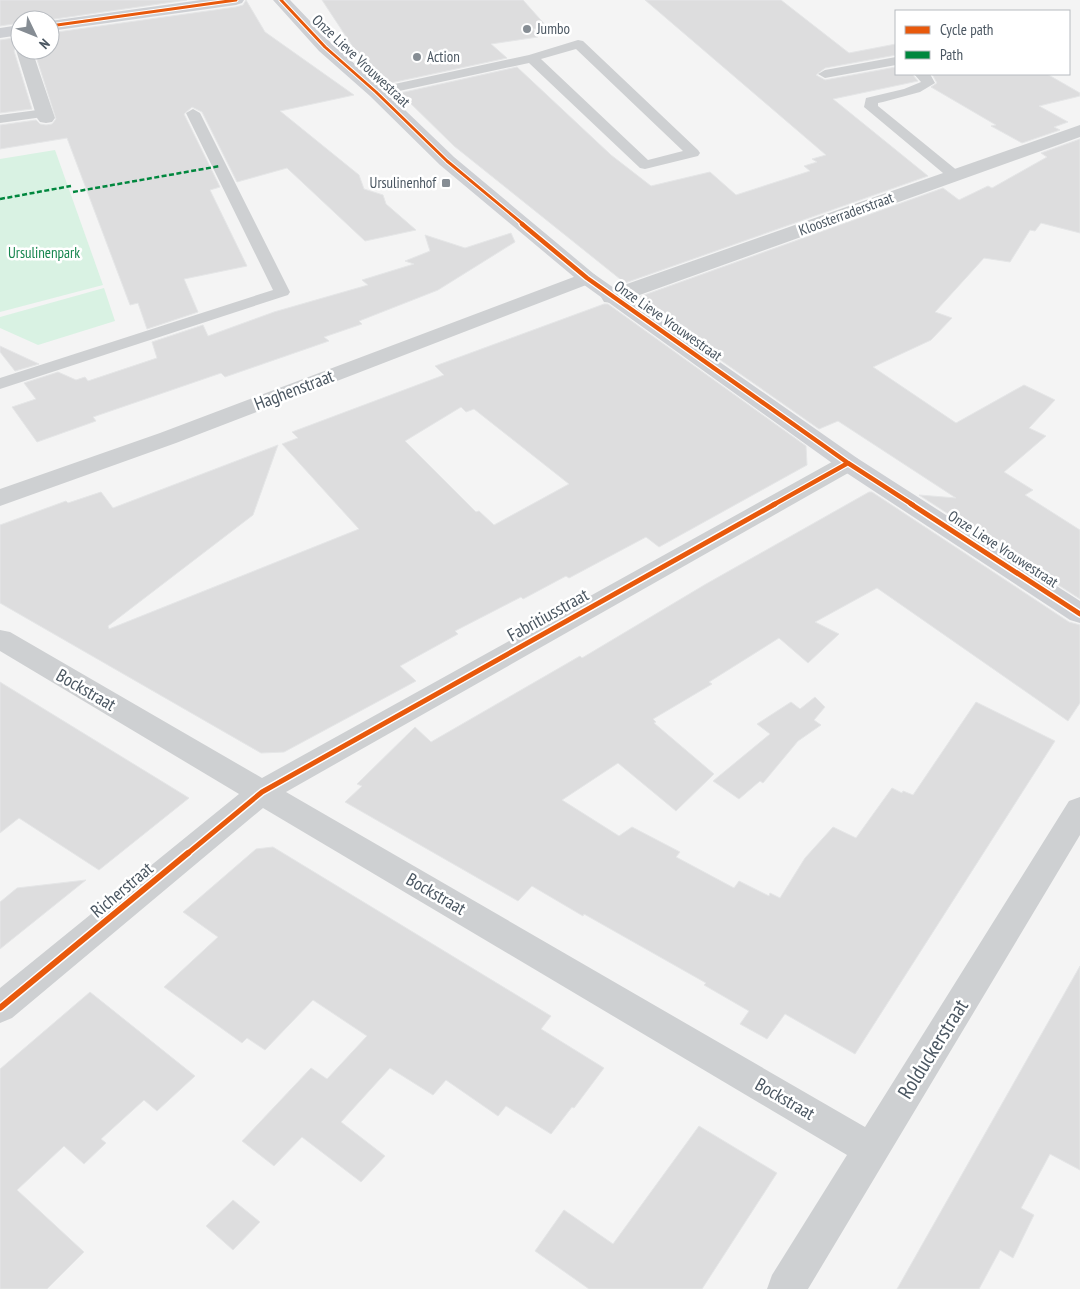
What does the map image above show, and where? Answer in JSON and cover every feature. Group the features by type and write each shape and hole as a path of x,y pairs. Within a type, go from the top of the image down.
{"street":[{"path":"60,25 236,0"},
{"name":"Onze Lieve Vrouwestraat","path":"281,0 325,47 376,92 447,161 586,278 848,463 1080,614"},
{"path":"27,60 45,115"},
{"name":"Kloosterraderstraat","path":"612,297 1080,131"},
{"name":"Haghenstraat","path":"3,491 168,438 586,278"},
{"name":"Fabritiusstraat","path":"262,792 848,463"},
{"name":"Bockstraat","path":"0,640 871,1150"},
{"name":"Richerstraat","path":"0,1008 262,792"},
{"name":"Rolduckerstraat","path":"786,1289 1080,809"}],"lane":[{"path":"376,92 532,58 578,44 693,152 645,165 532,58"},
{"path":"825,74 895,61"},
{"path":"923,75 926,77 928,83 922,88 871,101 871,107 954,176"},
{"path":"0,384 282,292 193,113"},
{"path":"0,119 45,115"}],"green space":[{"name":"Ursulinenpark","path":"55,150 103,285 0,312 0,159"},
{"name":"Ursulinenpark","path":"104,288 115,321 38,345 0,328 0,317"}],"building":[{"path":"0,0 187,0 60,18 60,10 10,10 10,24 0,26"},
{"path":"246,0 265,32 354,95 280,111 359,175 364,189 383,195 386,204 416,230 365,241 287,168 237,182 202,112 192,107 184,114 220,187 210,190 247,266 184,279 198,312 147,329 138,303 130,305 67,138 0,149 0,125 36,120 40,124 46,125 52,124 56,119 37,60 60,60 60,32 243,5"},
{"path":"322,0 523,0 548,28 533,29 538,37 491,44 507,58 381,85 374,79"},
{"path":"645,0 781,0 849,53 895,44 895,55 825,68 816,75 825,80 895,67 895,75 913,75 918,81 833,99 928,176 625,283 454,146 400,93 517,67 611,155 651,186 710,172 736,195 810,171 804,166 817,162 812,159 826,155"},
{"path":"10,38 10,60 17,60 32,109 0,113 0,40"},
{"path":"933,75 1049,75 1080,93 1080,96 1039,106 1068,122 1054,127 1060,130 1022,143 991,126 996,125 931,87 937,83"},
{"path":"1080,139 1080,233 1041,223 1035,231 1030,230 1010,262 984,258 935,312 952,318 931,340 873,367 956,423 1024,385 1055,400 1029,428 1046,436 1004,472 1033,490 1025,495 1080,530 1080,599 919,495 956,498 838,421 819,429 633,299 943,188 959,200 988,186 992,188 1047,157 1041,153"},
{"path":"511,233 515,242 438,290 359,321 362,324 324,337 329,341 225,377 221,373 93,417 96,421 37,442 12,407 36,399 24,383 58,372 76,380 85,377 88,381 157,358 152,342 203,325 208,336 274,312 368,285 362,280 414,264 405,261 430,251 425,235 465,248"},
{"path":"608,304 806,446 807,465 659,547 646,537 569,578 566,576 523,599 521,597 455,631 458,634 400,666 416,681 284,752 261,753 0,603 0,525 66,501 68,503 101,492 113,508 278,445 253,515 108,626 109,629 359,529 282,444 298,438 292,432 444,375 435,366","holes":["461,407 466,412 474,409 569,484 494,525 479,511 476,512 405,441"]},
{"path":"0,346 39,364 15,371 0,352"},
{"path":"872,492 1069,622 1080,625 1080,703 1068,721 877,588 815,622 839,634 808,663 779,638 709,682 712,684 653,719 656,722 654,723 714,774 676,811 618,763 562,800 619,836 632,827 680,852 676,857 734,888 739,881 769,896 770,893 780,898 805,858 833,827 856,838 892,788 902,793 903,791 913,795 976,702 1055,741 855,1054 785,1014 767,1039 740,1024 749,1011 704,985 706,983 584,914 583,916 532,886 518,901 345,802 362,786 357,784 415,727 431,742 580,656 582,658 706,584"},
{"path":"0,682 189,798 99,870 19,818 0,833"},
{"path":"815,697 825,707 814,720 821,725 798,741 763,783 760,781 739,799 713,781 770,734 757,724 791,702 800,709"},
{"path":"273,847 551,1016 541,1029 604,1068 574,1108 572,1107 551,1134 506,1106 498,1116 446,1080 433,1095 390,1068 341,1122 385,1156 361,1182 302,1137 274,1166 242,1141 311,1068 327,1079 367,1036 313,1000 265,1050 247,1038 242,1043 164,987 218,937 183,912 256,849"},
{"path":"86,880 0,949 0,902 17,888"},
{"path":"1080,966 1080,1170 1050,1154 1021,1208 1034,1215 1013,1258 1000,1250 979,1289 897,1289"},
{"path":"90,992 195,1076 157,1111 144,1100 101,1139 106,1143 84,1164 64,1146 17,1190 84,1252 47,1289 0,1289 0,1069"},
{"path":"699,1126 777,1173 702,1289 589,1289 535,1251 564,1210 613,1244"},
{"path":"233,1200 260,1222 233,1250 206,1226"}],"marked path":[{"path":"73,192 220,166"},
{"path":"0,199 71,186"}],"cycle path":[{"path":"60,25 236,0"},
{"path":"281,0 325,47 376,92 447,161 587,278 848,463 1080,614"},
{"path":"0,1008 262,792 848,463"}],"place":[{"name":"Jumbo","path":"527,29"},
{"name":"Action","path":"417,57"},
{"name":"Ursulinenhof","path":"446,183"}]}
